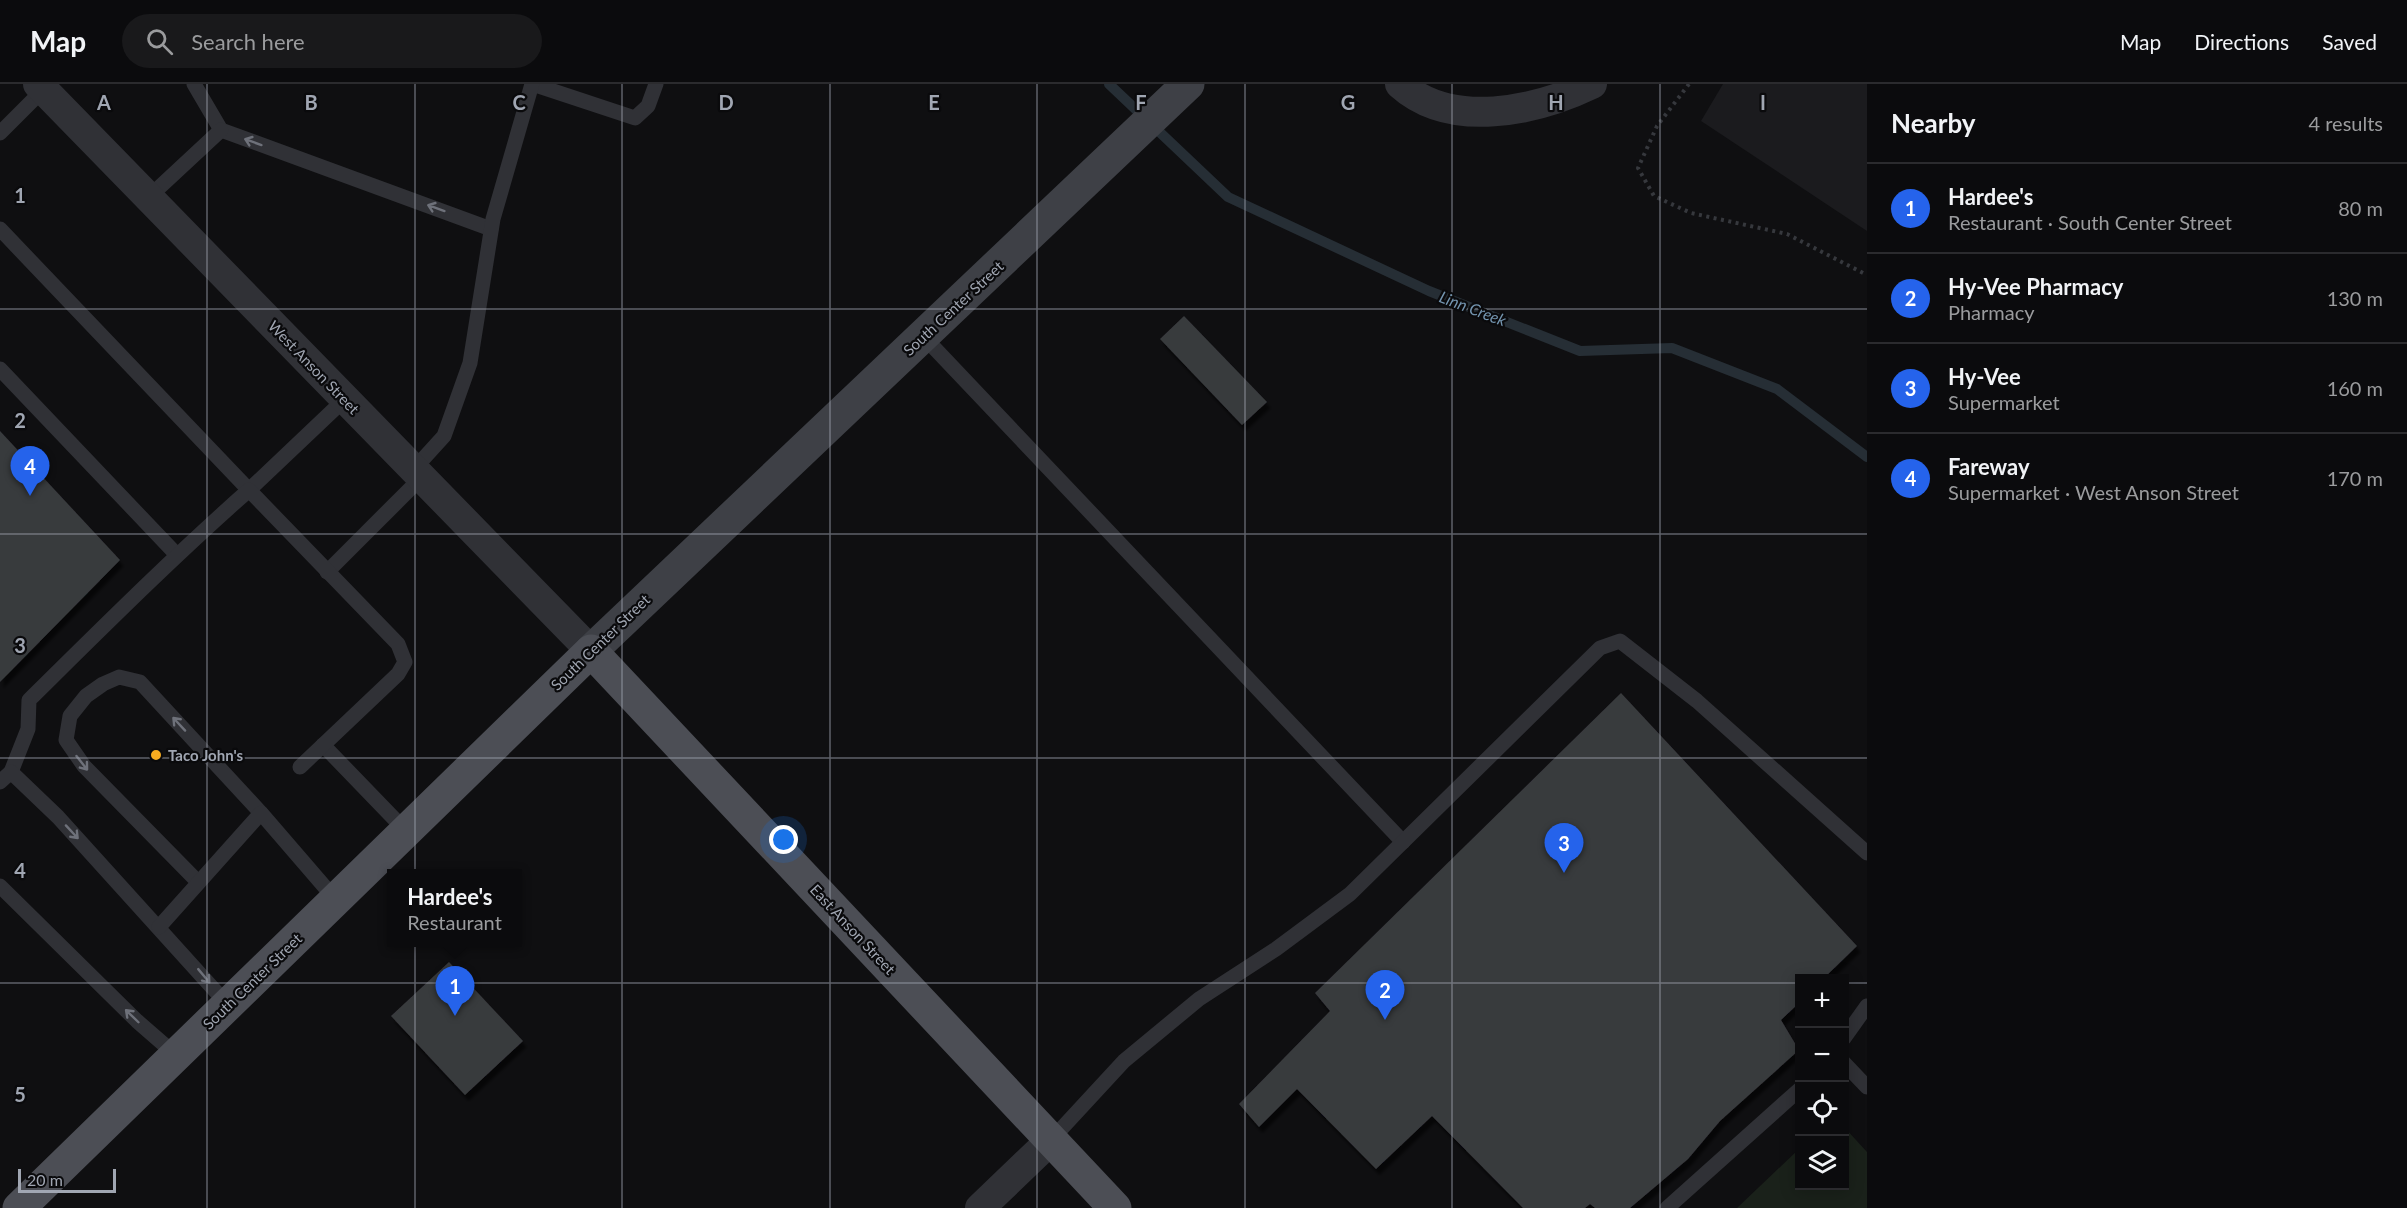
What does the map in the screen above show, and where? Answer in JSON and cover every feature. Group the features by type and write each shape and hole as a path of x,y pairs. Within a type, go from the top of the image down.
{"main road":[{"name":"South Center Street","path":"20,1208 591,651 1188,84"},
{"name":"East Anson Street","path":"591,651 1115,1208"}],"street":[{"path":"1400,84 1415,98 1460,110 1510,111 1563,98 1592,84"},
{"name":"West Anson Street","path":"41,87 591,651"},
{"path":"980,1208 1051,1140"}],"lane":[{"path":"194,84 221,130 491,228"},
{"path":"327,572 418,473 444,436 470,363 491,228 532,84 635,118 648,106 656,84"},
{"path":"0,133 41,87"},
{"path":"149,197 221,130"},
{"path":"0,229 398,644 405,662 398,674 300,767"},
{"path":"923,336 1403,842"},
{"path":"0,369 176,554"},
{"path":"228,1005 58,817 5,777 28,729 29,700 118,615 176,554 249,490 345,399"},
{"path":"1051,1140 1125,1061 1199,999 1276,949 1350,894 1600,648 1620,641 1697,701 1867,853"},
{"path":"198,882 84,766 66,740 70,716 86,696 103,684 119,677 140,682 261,813 336,900"},
{"path":"323,746 406,831"},
{"path":"159,927 261,813"},
{"path":"0,886 137,1022 176,1055"},
{"path":"1849,1032 1867,1006"},
{"path":"1849,1067 1867,1087"},
{"path":"1667,1208 1795,1093"}],"path":[{"path":"1689,84 1657,126 1638,168 1654,196 1691,213 1787,234 1867,274"}],"shaded area":[{"path":"1723,84 1867,84 1867,231 1701,121"},
{"path":"1849,1132 1867,1152 1867,1208 1737,1208 1795,1153 1795,1190 1849,1190"}],"building":[{"path":"1184,316 1267,402 1242,425 1160,339"},
{"path":"0,431 120,560 0,682"},
{"path":"1621,693 1857,946 1828,974 1795,974 1795,1007 1781,1020 1795,1043 1795,1054 1720,1121 1688,1159 1630,1208 1595,1208 1590,1204 1585,1208 1523,1208 1432,1116 1376,1169 1297,1089 1259,1127 1239,1104 1330,1011 1315,993"},
{"path":"449,962 523,1041 465,1095 391,1016"}],"waterway":[{"name":"Linn Creek","path":"1109,84 1228,197 1429,291 1580,351 1672,348 1777,389 1867,457"}],"place":[{"name":"Fareway","path":"30,496"},
{"name":"Taco John's","path":"156,755"},
{"name":"Hy-Vee","path":"1564,873"},
{"name":"Hardee's","path":"455,1016"},
{"name":"Hy-Vee Pharmacy","path":"1385,1020"}]}
